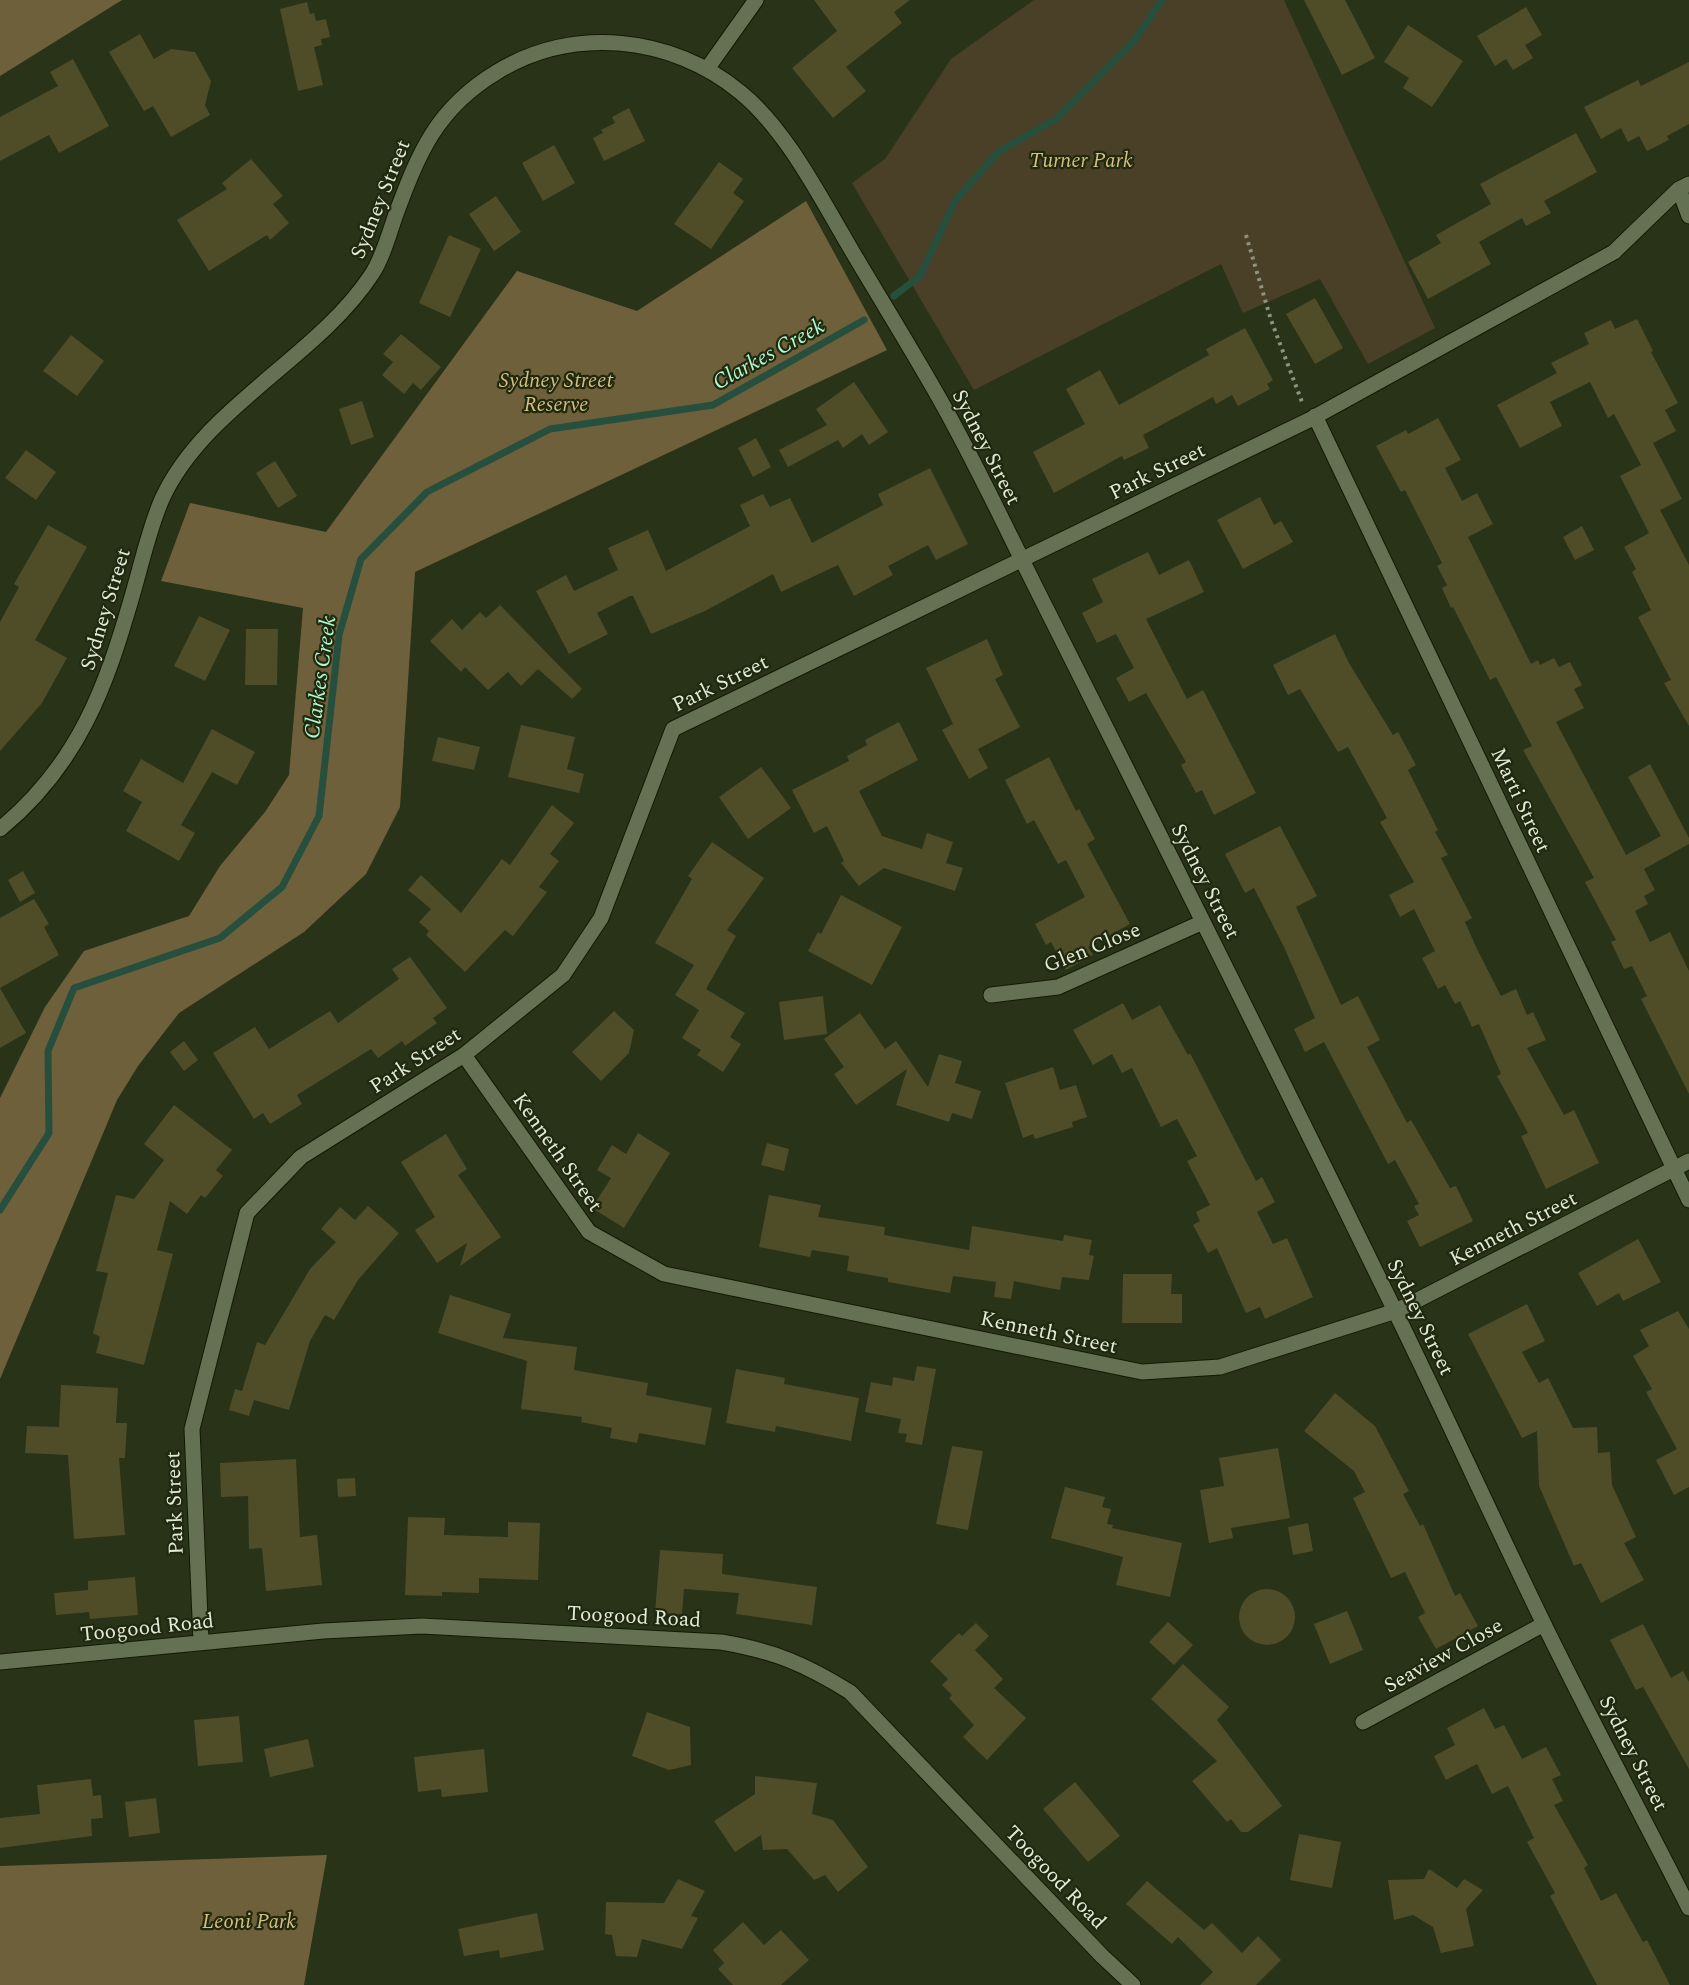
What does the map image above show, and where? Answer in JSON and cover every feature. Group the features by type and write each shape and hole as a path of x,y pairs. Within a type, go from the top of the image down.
{"street":[{"path":"707,69 756,0"},
{"name":"Sydney Street","path":"0,829 21,812 59,767 90,718 112,666 154,521 164,495 181,465 206,436 330,323 374,272 417,158 431,133 465,94 502,68 551,49 604,41 645,44 707,69 745,95 776,131 814,187 944,406 1395,1311 1544,1624 1689,1908"},
{"path":"1684,187 1689,216"},
{"name":"Park Street","path":"201,1642 192,1429 247,1213 301,1157 464,1055 563,975 601,918 673,729 1312,418 1614,252 1684,187"},
{"name":"Marti Street","path":"1312,418 1689,1200"},
{"name":"Glen Close","path":"992,995 1058,987 1203,922"},
{"name":"Kenneth Street","path":"464,1055 589,1232 664,1274 1142,1372 1220,1366 1395,1311 1689,1161"},
{"name":"Seaview Close","path":"1363,1722 1544,1624"},
{"name":"Toogood Road","path":"0,1662 201,1642 422,1626 721,1642 760,1648 809,1667 850,1692 1102,1956 1133,1985"}],"path":[{"path":"1246,235 1271,320 1312,418"}],"green space":[{"path":"0,0 122,0 0,76"},
{"name":"Turner Park","path":"1034,0 1284,0 1435,328 1368,364 1320,279 1243,313 1221,264 974,390 852,183 885,159 951,59"},
{"name":"Sydney Street Reserve","path":"806,201 887,350 415,572 400,807 366,874 304,932 179,1013 138,1066 117,1100 0,1379 0,1098 45,1007 84,951 189,916 220,866 265,812 289,775 303,608 161,581 190,503 326,532 517,271 637,311"},
{"name":"Leoni Park","path":"327,1855 304,1985 0,1985 0,1866"}],"building":[{"path":"814,0 910,0 894,12 902,23 846,67 866,91 833,118 792,68 837,31"},
{"path":"1304,0 1345,0 1375,58 1342,75"},
{"path":"307,2 310,14 314,13 316,21 326,19 330,37 321,39 322,45 314,47 323,85 298,91 280,9"},
{"path":"1526,7 1542,35 1525,45 1533,58 1513,70 1506,59 1495,66 1477,36"},
{"path":"1408,25 1463,61 1432,107 1403,88 1409,78 1384,62"},
{"path":"140,34 154,59 171,49 195,52 211,81 205,105 210,115 171,137 153,106 144,111 109,52"},
{"path":"73,59 109,126 59,153 49,135 0,161 0,117 58,86 50,72"},
{"path":"1689,62 1689,124 1667,136 1669,140 1647,151 1639,136 1628,142 1621,128 1601,139 1584,107 1638,80 1641,86"},
{"path":"629,108 645,141 604,161 593,138 603,133 601,130 615,123 612,117"},
{"path":"1576,133 1597,172 1544,201 1551,213 1526,226 1522,218 1479,242 1491,264 1428,299 1408,262 1441,243 1436,235 1491,204 1480,184"},
{"path":"554,145 575,183 543,201 522,163"},
{"path":"251,159 283,196 273,204 289,223 270,240 267,235 209,271 177,220 227,189 222,183"},
{"path":"719,162 743,179 733,193 744,201 711,249 674,224"},
{"path":"496,196 521,232 494,251 469,214"},
{"path":"449,235 481,249 450,317 419,303"},
{"path":"1315,298 1343,348 1315,364 1286,314"},
{"path":"1637,319 1653,351 1651,352 1678,403 1665,410 1676,431 1653,443 1682,499 1660,510 1689,565 1689,726 1664,683 1671,680 1638,617 1651,610 1632,572 1636,569 1624,547 1649,533 1620,476 1641,465 1614,414 1608,418 1590,382 1550,402 1562,426 1520,448 1497,405 1557,373 1551,363 1589,344 1584,333 1611,320 1615,329"},
{"path":"1245,328 1273,380 1267,384 1270,389 1238,406 1232,395 1216,404 1213,397 1143,435 1149,448 1124,460 1122,456 1054,493 1033,452 1085,424 1066,389 1100,370 1119,405 1209,355 1206,349"},
{"path":"401,334 441,367 421,390 413,383 404,394 382,375 393,362 383,354"},
{"path":"71,335 104,361 77,396 43,371"},
{"path":"854,382 888,432 869,445 862,434 843,448 838,440 788,467 779,450 827,425 816,409"},
{"path":"362,401 374,437 351,445 339,409"},
{"path":"1438,418 1461,460 1445,468 1462,501 1477,493 1493,524 1468,537 1531,664 1538,660 1540,665 1554,658 1559,667 1570,662 1582,685 1574,689 1584,708 1556,722 1626,855 1661,836 1628,777 1650,764 1689,838 1689,844 1644,869 1655,890 1644,896 1648,904 1635,911 1650,942 1670,932 1689,971 1689,1094 1641,999 1647,996 1632,966 1624,969 1611,942 1616,940 1585,882 1594,878 1523,750 1532,746 1496,677 1490,680 1453,607 1451,608 1442,588 1447,585 1437,566 1442,563 1405,490 1401,492 1376,446 1406,430 1408,434"},
{"path":"756,438 771,467 753,477 738,448"},
{"path":"26,450 56,472 36,500 5,478"},
{"path":"275,461 297,496 278,508 256,473"},
{"path":"930,468 968,544 936,560 928,545 888,566 893,575 854,596 838,565 781,592 773,574 705,611 651,634 633,596 630,596 597,613 608,634 569,654 536,591 566,575 574,591 618,570 608,548 648,530 666,571 750,526 740,505 763,494 770,507 790,498 812,543 883,505 878,494"},
{"path":"1260,497 1274,525 1281,521 1293,542 1243,569 1217,520"},
{"path":"48,525 87,547 35,640 67,658 42,703 0,751 0,622 19,587 14,584"},
{"path":"1582,526 1594,550 1575,560 1563,537"},
{"path":"1148,552 1159,575 1189,560 1204,592 1146,619 1187,699 1203,690 1256,793 1214,815 1202,790 1196,793 1181,765 1186,762 1146,693 1129,702 1116,678 1134,668 1116,634 1097,643 1082,613 1103,602 1092,579"},
{"path":"500,605 582,689 572,699 538,669 521,686 508,672 488,690 465,667 461,672 430,641 452,619 462,630 480,612 486,618"},
{"path":"199,616 230,630 205,681 174,666"},
{"path":"246,629 278,629 277,685 245,685"},
{"path":"1335,634 1349,663 1393,735 1398,732 1416,765 1408,770 1438,830 1435,832 1448,855 1441,858 1472,918 1465,922 1477,949 1501,996 1516,989 1527,1015 1533,1012 1546,1040 1527,1048 1564,1115 1574,1110 1599,1163 1546,1189 1521,1136 1528,1133 1497,1076 1501,1074 1479,1024 1472,1027 1460,1001 1455,1004 1445,985 1438,989 1422,958 1435,951 1414,909 1400,917 1389,895 1414,882 1380,822 1387,818 1348,747 1338,752 1300,689 1288,695 1273,665"},
{"path":"987,639 1003,675 995,679 1020,727 978,749 988,768 969,779 942,730 953,724 926,668"},
{"path":"899,722 918,760 859,791 882,836 922,849 927,833 953,842 946,863 963,868 955,891 884,868 859,886 841,863 844,861 827,826 814,833 792,790 849,761 847,756 867,745 865,740"},
{"path":"521,725 575,737 567,769 584,774 579,793 508,777"},
{"path":"212,729 255,752 237,785 212,772 181,825 195,833 179,861 126,831 142,802 123,791 141,759 183,783"},
{"path":"438,737 480,747 474,770 432,761"},
{"path":"1049,757 1076,811 1079,809 1095,839 1087,844 1130,924 1088,947 1093,955 1066,970 1051,942 1046,945 1035,924 1085,897 1066,860 1058,864 1034,820 1027,824 1005,780"},
{"path":"761,767 791,808 748,839 719,797"},
{"path":"552,805 574,823 550,854 559,861 539,887 547,892 513,936 505,930 465,972 426,935 429,931 419,922 431,909 408,890 421,875 461,913 502,859 510,865"},
{"path":"1280,826 1317,896 1296,907 1341,1005 1358,996 1380,1040 1367,1047 1407,1123 1411,1120 1450,1188 1456,1186 1473,1221 1420,1247 1407,1221 1419,1215 1414,1206 1419,1204 1395,1160 1388,1164 1324,1042 1305,1052 1294,1029 1315,1018 1284,947 1254,888 1245,893 1225,854"},
{"path":"712,842 764,878 727,930 736,936 706,989 745,1013 730,1037 741,1044 723,1072 697,1055 701,1050 682,1038 699,1010 675,995 694,965 655,943 692,879 688,876"},
{"path":"23,871 35,893 20,902 8,880"},
{"path":"841,895 902,927 872,985 808,951 818,932 821,934"},
{"path":"34,899 49,924 44,927 59,955 0,988 0,918"},
{"path":"410,957 447,1008 433,1018 437,1023 405,1046 402,1041 378,1058 371,1049 297,1095 302,1104 270,1124 263,1113 254,1119 213,1053 255,1027 269,1049 330,1011 338,1023 399,979 392,969"},
{"path":"0,988 26,1033 0,1048"},
{"path":"823,996 827,1034 784,1040 779,1002"},
{"path":"1123,1003 1132,1020 1160,1005 1188,1055 1190,1053 1256,1181 1262,1177 1275,1202 1257,1212 1273,1244 1287,1238 1313,1297 1265,1319 1260,1307 1246,1313 1217,1248 1208,1253 1193,1225 1200,1221 1196,1212 1210,1205 1187,1161 1197,1156 1177,1119 1161,1127 1132,1068 1122,1073 1112,1054 1093,1065 1073,1030"},
{"path":"614,1011 634,1030 629,1053 601,1081 572,1052"},
{"path":"860,1013 885,1049 896,1041 928,1087 939,1054 962,1061 955,1083 981,1091 972,1119 952,1113 949,1122 896,1105 907,1069 856,1105 834,1074 844,1067 824,1039"},
{"path":"184,1041 198,1060 184,1071 170,1052"},
{"path":"1053,1067 1060,1090 1076,1085 1087,1117 1072,1122 1073,1127 1035,1139 1033,1134 1023,1138 1005,1083"},
{"path":"174,1105 232,1150 216,1170 223,1176 205,1198 201,1195 187,1214 170,1201 157,1250 173,1254 144,1365 96,1353 100,1337 93,1333 108,1273 96,1271 116,1195 134,1199 164,1160 144,1144"},
{"path":"638,1133 670,1153 624,1228 592,1208 611,1178 597,1170 612,1145 626,1154"},
{"path":"446,1134 467,1169 458,1175 501,1237 460,1266 467,1243 437,1263 415,1230 435,1217 401,1162"},
{"path":"767,1143 789,1149 784,1171 761,1165"},
{"path":"769,1195 821,1205 818,1217 885,1227 884,1235 969,1250 972,1226 1063,1241 1064,1235 1092,1240 1089,1255 1094,1256 1089,1280 1062,1277 1060,1290 1014,1281 1011,1299 994,1297 996,1282 953,1276 950,1293 888,1282 888,1278 847,1271 849,1256 812,1250 810,1257 759,1247"},
{"path":"368,1206 399,1233 358,1280 334,1320 325,1315 310,1341 289,1410 254,1400 249,1416 229,1410 235,1389 242,1391 257,1342 265,1345 310,1269 336,1242 321,1229 340,1207 355,1220"},
{"path":"1638,1239 1661,1282 1623,1301 1619,1293 1597,1306 1578,1273"},
{"path":"1123,1274 1172,1274 1171,1294 1182,1294 1182,1323 1122,1323"},
{"path":"450,1295 511,1314 503,1338 577,1347 574,1370 648,1383 646,1395 712,1408 705,1445 639,1433 637,1443 610,1438 612,1428 581,1422 582,1417 521,1409 527,1361 438,1333"},
{"path":"1527,1304 1545,1341 1522,1352 1539,1383 1548,1378 1573,1428 1597,1427 1598,1453 1610,1452 1612,1485 1636,1537 1624,1543 1644,1580 1601,1603 1581,1563 1574,1566 1539,1486 1537,1431 1522,1438 1468,1334"},
{"path":"1678,1311 1689,1329 1689,1487 1674,1495 1656,1460 1677,1449 1646,1392 1652,1389 1633,1356 1649,1346 1640,1330"},
{"path":"917,1366 936,1369 922,1445 905,1442 907,1434 898,1433 901,1419 865,1412 871,1382 892,1386 893,1377 914,1381"},
{"path":"736,1369 785,1378 784,1384 859,1398 851,1441 776,1426 775,1432 726,1423"},
{"path":"61,1385 118,1388 116,1423 127,1423 125,1458 119,1458 125,1535 74,1539 68,1455 25,1453 27,1426 59,1427"},
{"path":"1335,1393 1375,1426 1409,1491 1403,1494 1420,1526 1423,1524 1455,1596 1460,1593 1478,1626 1436,1649 1418,1617 1425,1613 1405,1572 1391,1578 1353,1498 1365,1492 1354,1471 1304,1431"},
{"path":"952,1446 983,1451 968,1530 936,1524"},
{"path":"1278,1448 1290,1518 1231,1528 1233,1538 1209,1543 1200,1490 1224,1486 1219,1458"},
{"path":"296,1459 300,1537 317,1535 322,1585 266,1591 262,1548 249,1549 248,1496 221,1497 220,1463"},
{"path":"355,1478 356,1496 338,1497 337,1479"},
{"path":"1065,1487 1105,1497 1102,1507 1111,1509 1107,1524 1113,1525 1112,1528 1182,1543 1170,1597 1116,1585 1123,1557 1051,1538"},
{"path":"408,1517 445,1518 444,1535 508,1537 508,1522 540,1523 538,1580 479,1578 479,1593 442,1592 442,1596 405,1595"},
{"path":"1308,1523 1313,1551 1293,1555 1288,1527"},
{"path":"660,1550 723,1554 722,1574 817,1587 812,1625 736,1614 739,1593 684,1589 682,1614 655,1613"},
{"path":"135,1577 138,1615 90,1619 89,1612 56,1615 54,1593 88,1590 88,1581"},
{"path":"1267,1589 1287,1597 1295,1617 1287,1637 1267,1645 1247,1637 1239,1617 1247,1597"},
{"path":"1347,1611 1363,1650 1330,1664 1314,1624"},
{"path":"1168,1622 1193,1645 1174,1665 1149,1642"},
{"path":"976,1623 989,1636 975,1650 1003,1679 994,1688 1026,1718 987,1760 963,1737 974,1725 949,1698 952,1695 942,1685 948,1679 930,1661 959,1633 962,1636"},
{"path":"1643,1624 1671,1678 1683,1671 1689,1682 1689,1769 1643,1687 1636,1690 1610,1640"},
{"path":"1183,1664 1229,1707 1217,1720 1282,1806 1248,1832 1241,1832 1231,1819 1227,1822 1192,1781 1217,1761 1151,1699"},
{"path":"1484,1708 1495,1729 1504,1725 1522,1759 1546,1747 1561,1775 1552,1779 1563,1801 1554,1805 1588,1865 1584,1868 1601,1901 1616,1893 1643,1942 1647,1940 1670,1985 1597,1985 1550,1896 1555,1893 1527,1842 1534,1838 1508,1786 1492,1794 1477,1764 1446,1780 1434,1756 1455,1745 1447,1728"},
{"path":"647,1712 690,1727 691,1765 669,1770 632,1756"},
{"path":"239,1716 243,1762 198,1766 194,1720"},
{"path":"308,1739 314,1767 270,1777 264,1749"},
{"path":"484,1749 488,1792 442,1797 441,1789 418,1792 414,1757"},
{"path":"755,1776 817,1783 812,1814 833,1820 868,1867 838,1892 825,1875 814,1880 787,1849 763,1850 761,1835 735,1852 714,1821 755,1794"},
{"path":"91,1779 93,1796 101,1795 103,1818 91,1819 92,1836 0,1848 0,1818 40,1814 37,1785"},
{"path":"1075,1782 1120,1836 1088,1862 1043,1809"},
{"path":"156,1798 160,1833 129,1837 125,1802"},
{"path":"1299,1834 1341,1842 1332,1888 1290,1880"},
{"path":"1429,1869 1457,1888 1464,1879 1483,1890 1466,1909 1474,1946 1441,1953 1433,1927 1413,1915 1394,1920 1388,1880 1424,1879"},
{"path":"678,1879 705,1891 691,1916 698,1918 682,1949 642,1939 637,1957 616,1956 612,1935 605,1934 606,1902 664,1903"},
{"path":"1147,1881 1204,1930 1212,1923 1242,1953 1258,1936 1281,1960 1256,1985 1200,1985 1213,1972 1178,1937 1172,1944 1126,1904"},
{"path":"537,1913 544,1950 500,1958 499,1950 464,1956 458,1929"},
{"path":"743,1922 764,1945 781,1930 809,1960 781,1985 733,1985 718,1969 724,1963 713,1950"}],"waterway":[{"name":"Clarkes Creek","path":"894,296 920,276 955,201 998,152 1056,119 1134,41 1162,0"},
{"name":"Clarkes Creek","path":"0,1210 49,1133 48,1051 74,988 220,938 282,887 319,816 339,635 361,559 427,492 550,429 713,405 864,320"}]}
